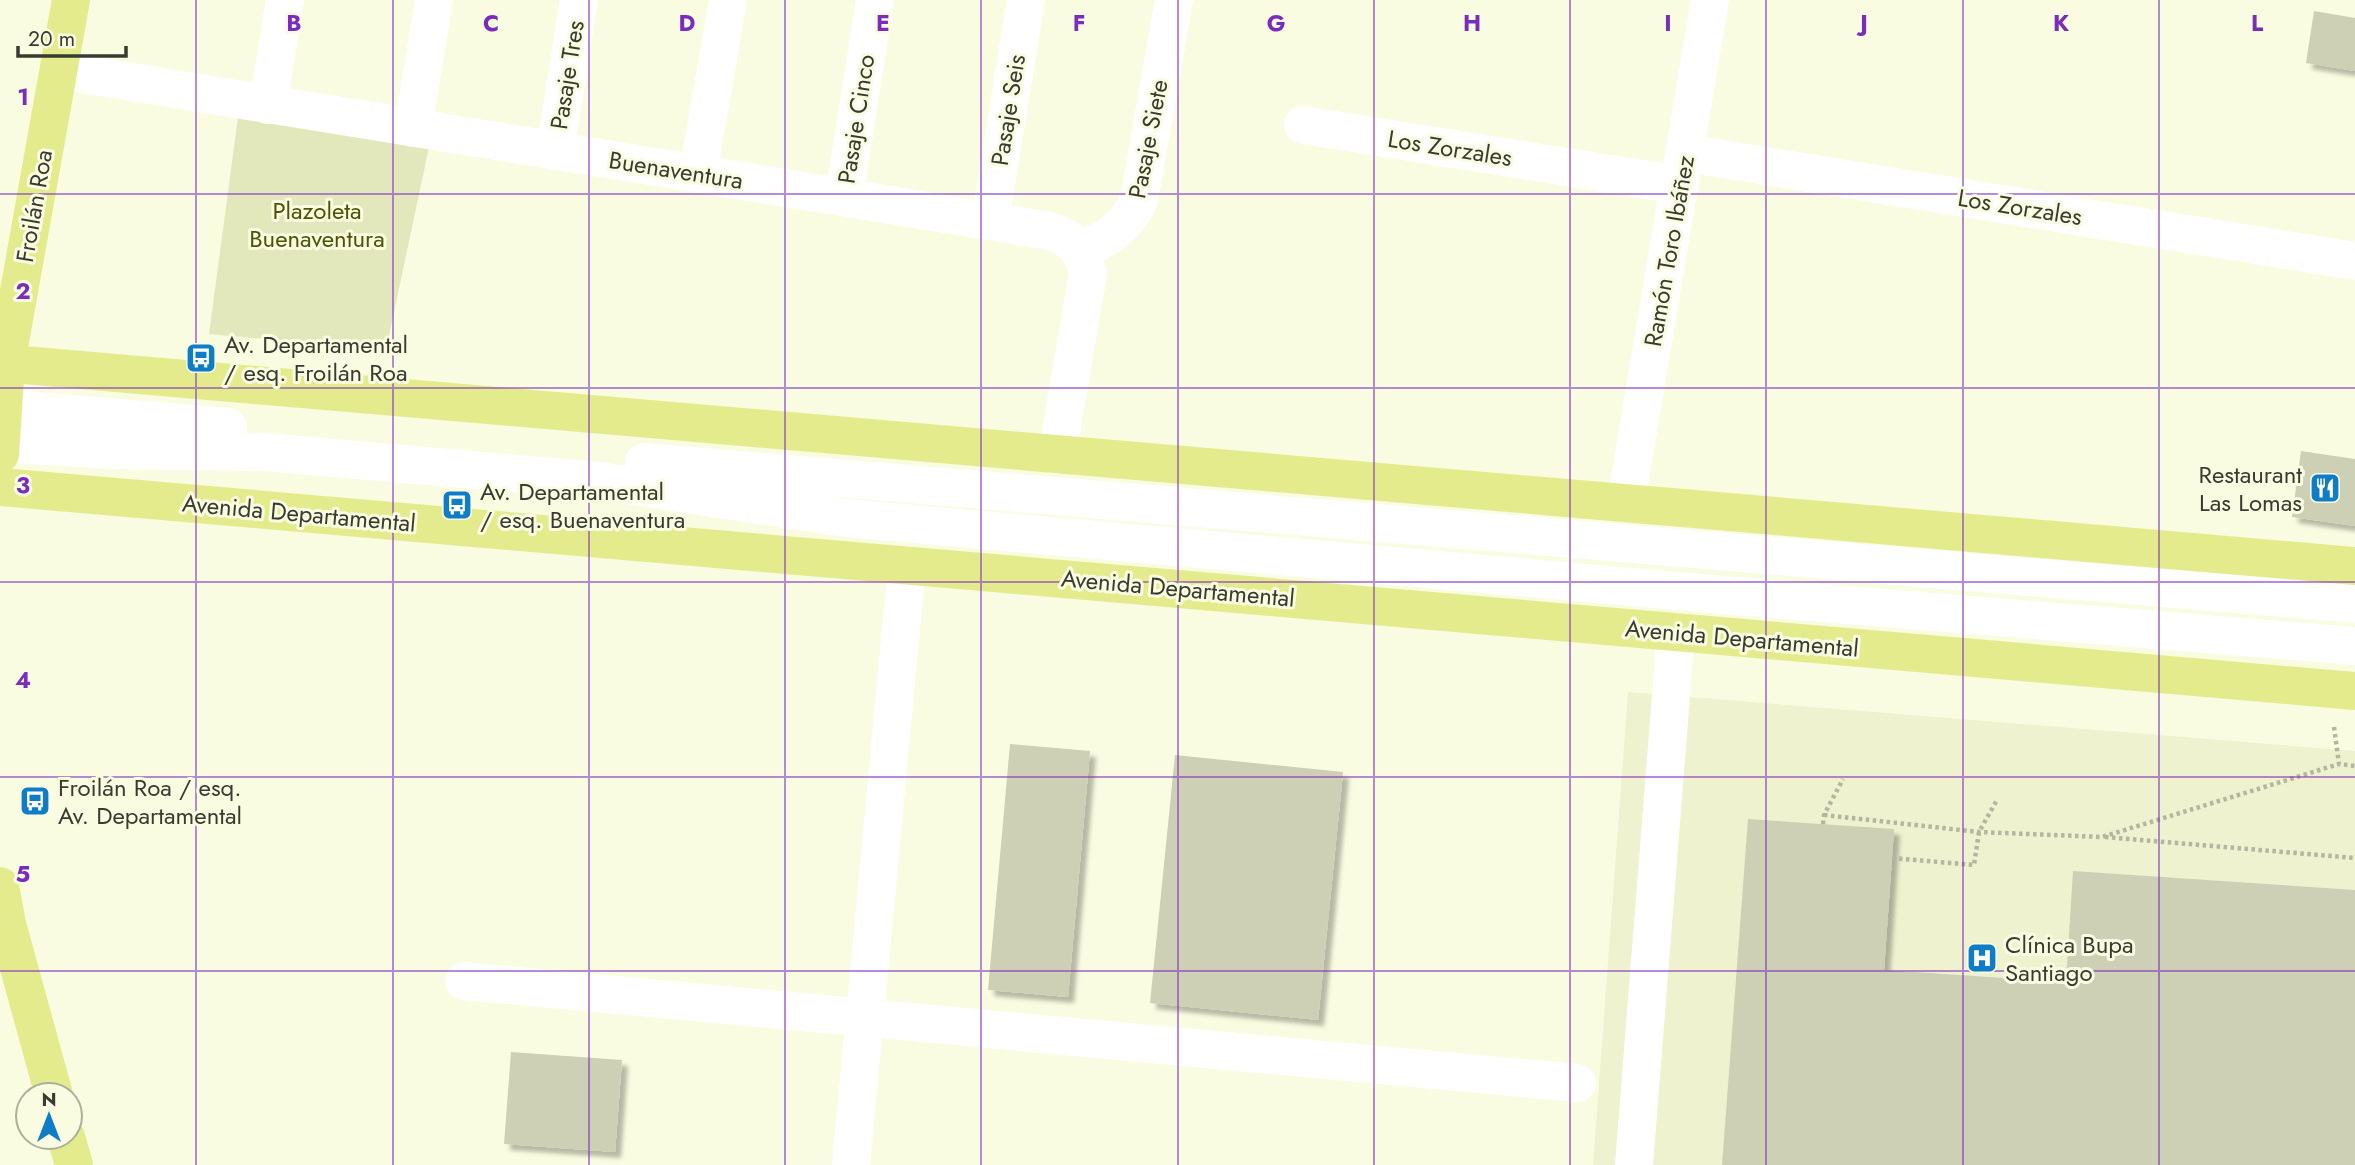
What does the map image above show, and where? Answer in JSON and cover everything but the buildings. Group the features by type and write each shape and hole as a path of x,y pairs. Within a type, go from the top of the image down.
{"main road":[{"name":"Froilán Roa","path":"0,454 3,363 71,0"},
{"path":"3,363 2355,566"},
{"name":"Avenida Departamental","path":"0,487 2355,691"},
{"path":"0,886 7,924 50,1081"}],"street":[{"path":"268,105 285,0"},
{"path":"413,128 434,0"},
{"name":"Pasaje Tres","path":"555,151 579,0"},
{"path":"698,174 728,0"},
{"name":"Pasaje Cinco","path":"844,197 875,0"},
{"name":"Pasaje Seis","path":"990,221 1026,0"},
{"name":"Pasaje Siete","path":"1080,250 1108,237 1123,226 1139,200 1174,0"},
{"name":"Ramón Toro Ibáñez","path":"1626,503 1710,0"},
{"name":"Buenaventura","path":"58,70 990,221 1062,234 1080,250"},
{"name":"Los Zorzales","path":"1303,125 1682,169 2355,261"},
{"path":"1057,455 1087,286 1088,274 1080,250"},
{"path":"1,426 86,449 265,452 600,481 846,518 1724,595 2355,646"},
{"path":"1,426 1614,544 2355,604"},
{"path":"852,1165 907,565"},
{"path":"1724,595 1857,649 2010,618"},
{"path":"1634,1165 1676,632"},
{"path":"464,981 1577,1083"}],"path":[{"path":"2334,725 2339,764"},
{"path":"2102,837 2339,764 2355,766"},
{"path":"1823,824 1824,815 1843,779"},
{"path":"1892,858 1974,865 1979,832 1997,800"},
{"path":"1824,815 1979,832 2102,837 2355,859"}],"shaded area":[{"name":"Clínica Bupa Santiago","path":"1628,692 2355,751 2355,1165 1593,1165"}],"green space":[{"name":"Plazoleta Buenaventura","path":"238,117 429,147 386,350 209,334"}],"place":[{"name":"Av. Departamental / esq. Froilán Roa","path":"201,358"},
{"name":"Restaurant Las Lomas","path":"2325,488"},
{"name":"Av. Departamental / esq. Buenaventura","path":"457,505"},
{"name":"Froilán Roa / esq. Av. Departamental","path":"35,801"},
{"name":"Clínica Bupa Santiago","path":"1982,958"}]}
